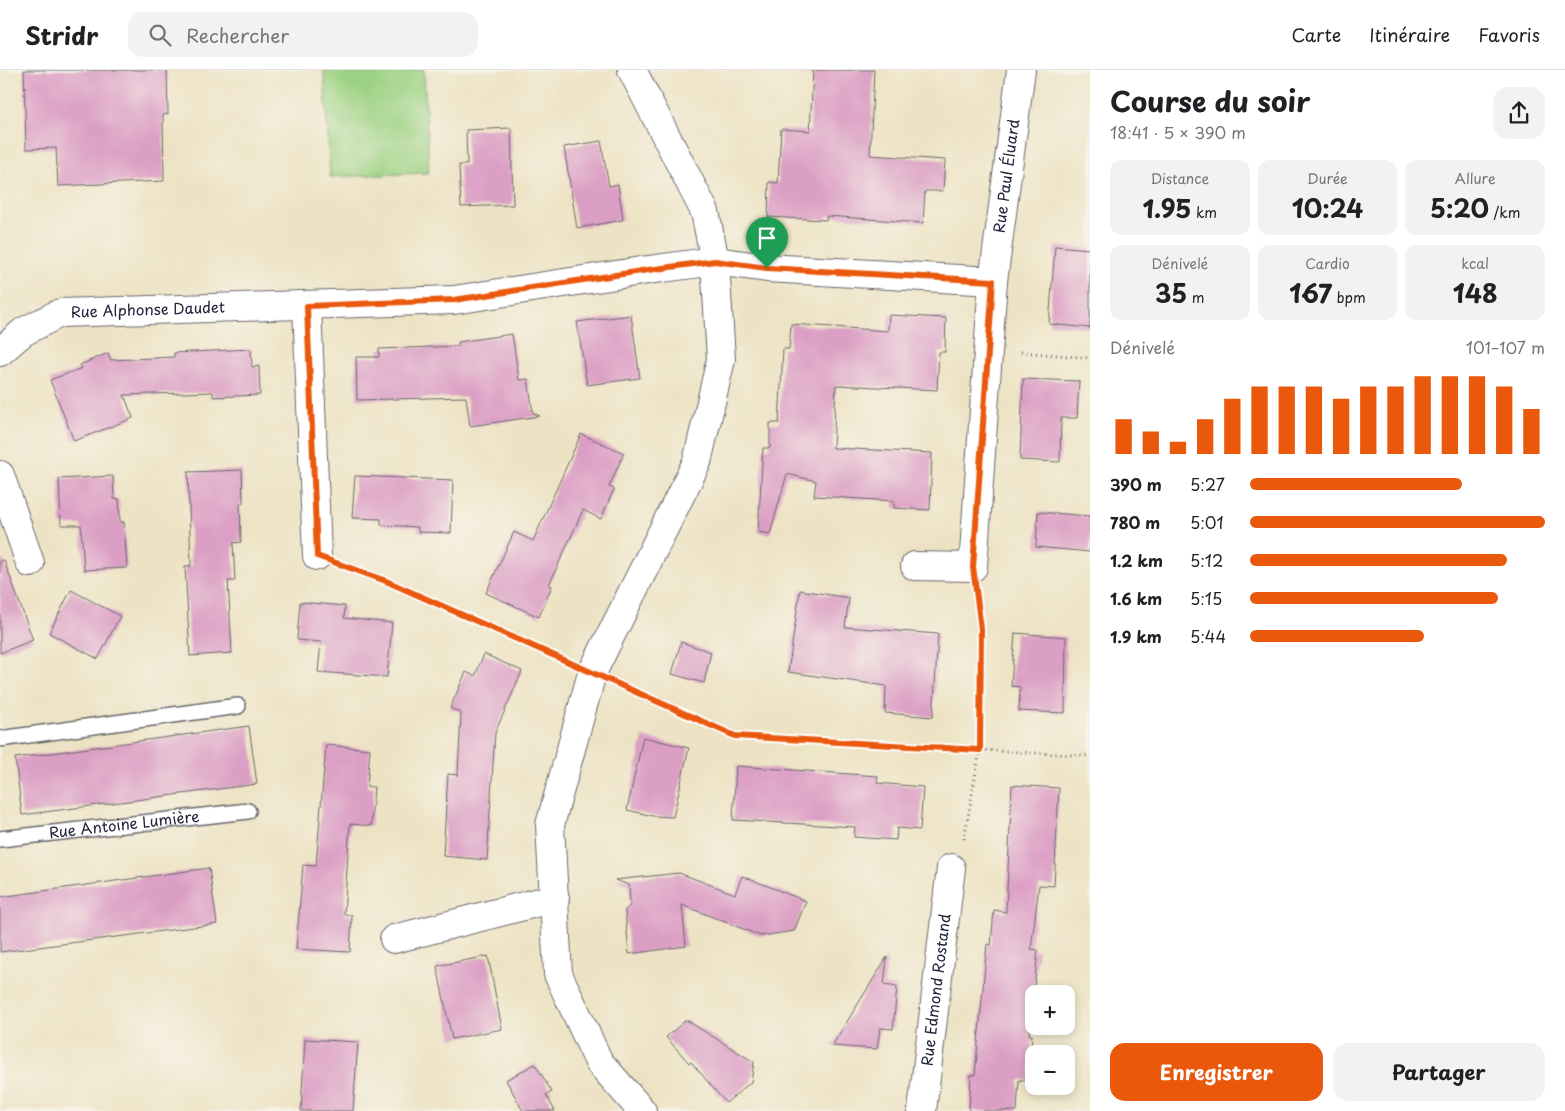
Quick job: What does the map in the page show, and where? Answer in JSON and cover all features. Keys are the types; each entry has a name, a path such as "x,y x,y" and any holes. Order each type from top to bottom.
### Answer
{"street":[{"path":"632,70 705,212 715,261 721,359 697,462 592,672 550,825 558,974 599,1062 642,1111"},
{"name":"Rue Paul Éluard","path":"973,567 993,281 1021,70"},
{"path":"715,261 767,268 993,281"},
{"name":"Rue Alphonse Daudet","path":"0,352 23,332 60,313 454,300 715,261"},
{"path":"307,306 317,556"},
{"path":"0,475 30,562"},
{"path":"915,566 973,567"},
{"name":"Rue Edmond Rostand","path":"922,1111 951,868"},
{"path":"394,939 555,898"}],"lane":[{"path":"0,739 238,706"},
{"name":"Rue Antoine Lumière","path":"0,839 248,810"}],"path":[{"path":"1029,353 1090,358"},
{"path":"317,556 386,581 735,736 1090,756"},
{"path":"951,868 962,844 980,750 981,629 973,567"}],"green space":[{"path":"324,70 424,70 429,173 330,177"}],"building":[{"path":"24,70 167,70 168,114 163,115 164,181 58,186 56,148 26,149"},
{"path":"813,70 874,70 870,155 945,160 943,191 925,191 923,223 827,216 826,220 768,217 769,182 778,183 781,129 810,131"},
{"path":"511,128 513,205 461,207 459,165 467,165 466,130"},
{"path":"601,141 609,186 618,184 623,220 577,228 564,147"},
{"path":"1055,246 1090,249 1090,328 1049,324"},
{"path":"631,315 640,378 587,385 577,322"},
{"path":"889,315 946,318 945,352 939,352 937,390 836,385 833,448 932,453 930,510 894,508 894,501 814,496 816,481 787,474 770,534 758,532 763,448 770,448 770,423 779,423 783,349 789,349 791,324 888,331"},
{"path":"512,334 519,380 528,379 533,413 540,416 470,426 466,397 357,400 356,357 379,357 379,349 459,346 458,342"},
{"path":"251,349 252,367 259,366 260,395 213,397 213,392 124,395 133,418 74,441 50,380 82,368 80,365 108,353 111,360 174,357 174,353"},
{"path":"1023,379 1079,381 1077,418 1061,418 1060,462 1020,460"},
{"path":"581,434 624,453 609,487 614,489 601,519 583,510 549,585 552,586 539,617 486,593 514,532 533,541"},
{"path":"242,470 243,503 240,503 241,542 233,543 235,581 228,581 232,653 190,656 185,566 191,566 188,472"},
{"path":"113,476 114,499 119,499 120,522 124,522 127,568 84,570 81,525 61,525 59,479"},
{"path":"355,476 453,480 451,533 418,532 418,527 381,525 381,519 352,518"},
{"path":"1038,512 1090,516 1090,552 1036,547"},
{"path":"4,560 33,640 0,653 0,561"},
{"path":"71,590 120,616 98,659 49,633"},
{"path":"800,590 849,598 845,627 938,634 933,717 885,713 886,686 788,672"},
{"path":"300,602 345,606 344,618 392,623 387,677 318,672 321,642 297,640"},
{"path":"1015,633 1066,637 1065,713 1019,711 1020,687 1011,686"},
{"path":"681,642 711,652 704,683 672,674"},
{"path":"484,654 522,671 495,733 487,860 443,856 448,774 458,775 461,713 450,708 466,672 475,676"},
{"path":"249,726 257,784 22,815 15,758"},
{"path":"643,737 689,748 673,817 653,816 627,810"},
{"path":"326,745 370,749 367,787 374,787 371,826 350,824 344,914 352,915 350,952 296,949 303,865 316,866"},
{"path":"736,766 878,776 877,783 923,787 920,830 897,828 896,840 854,837 855,827 733,820"},
{"path":"1012,785 1059,788 1054,886 1039,885 1031,949 1038,950 1034,985 1025,985 1025,1035 1032,1035 1031,1045 1025,1045 1025,1080 1019,1080 1017,1111 969,1111 971,1075 975,1075 987,944 991,945 994,910 1006,912"},
{"path":"209,868 217,924 0,952 0,897"},
{"path":"679,873 735,894 742,876 806,901 794,931 761,936 682,905 686,946 629,954 625,910 630,906 629,885 615,880"},
{"path":"488,956 502,1029 452,1039 437,966"},
{"path":"887,957 884,985 897,987 893,1029 880,1028 877,1049 832,1046"},
{"path":"686,1020 754,1062 751,1082 726,1103 691,1062 689,1063 666,1037"},
{"path":"305,1039 358,1042 353,1111 301,1111"},
{"path":"535,1064 552,1092 546,1095 555,1111 523,1111 506,1080"}],"route":[{"path":"715,261 767,268 993,281 973,567 981,629 980,750 735,736 386,581 317,556 307,306 454,300 715,261"}]}
